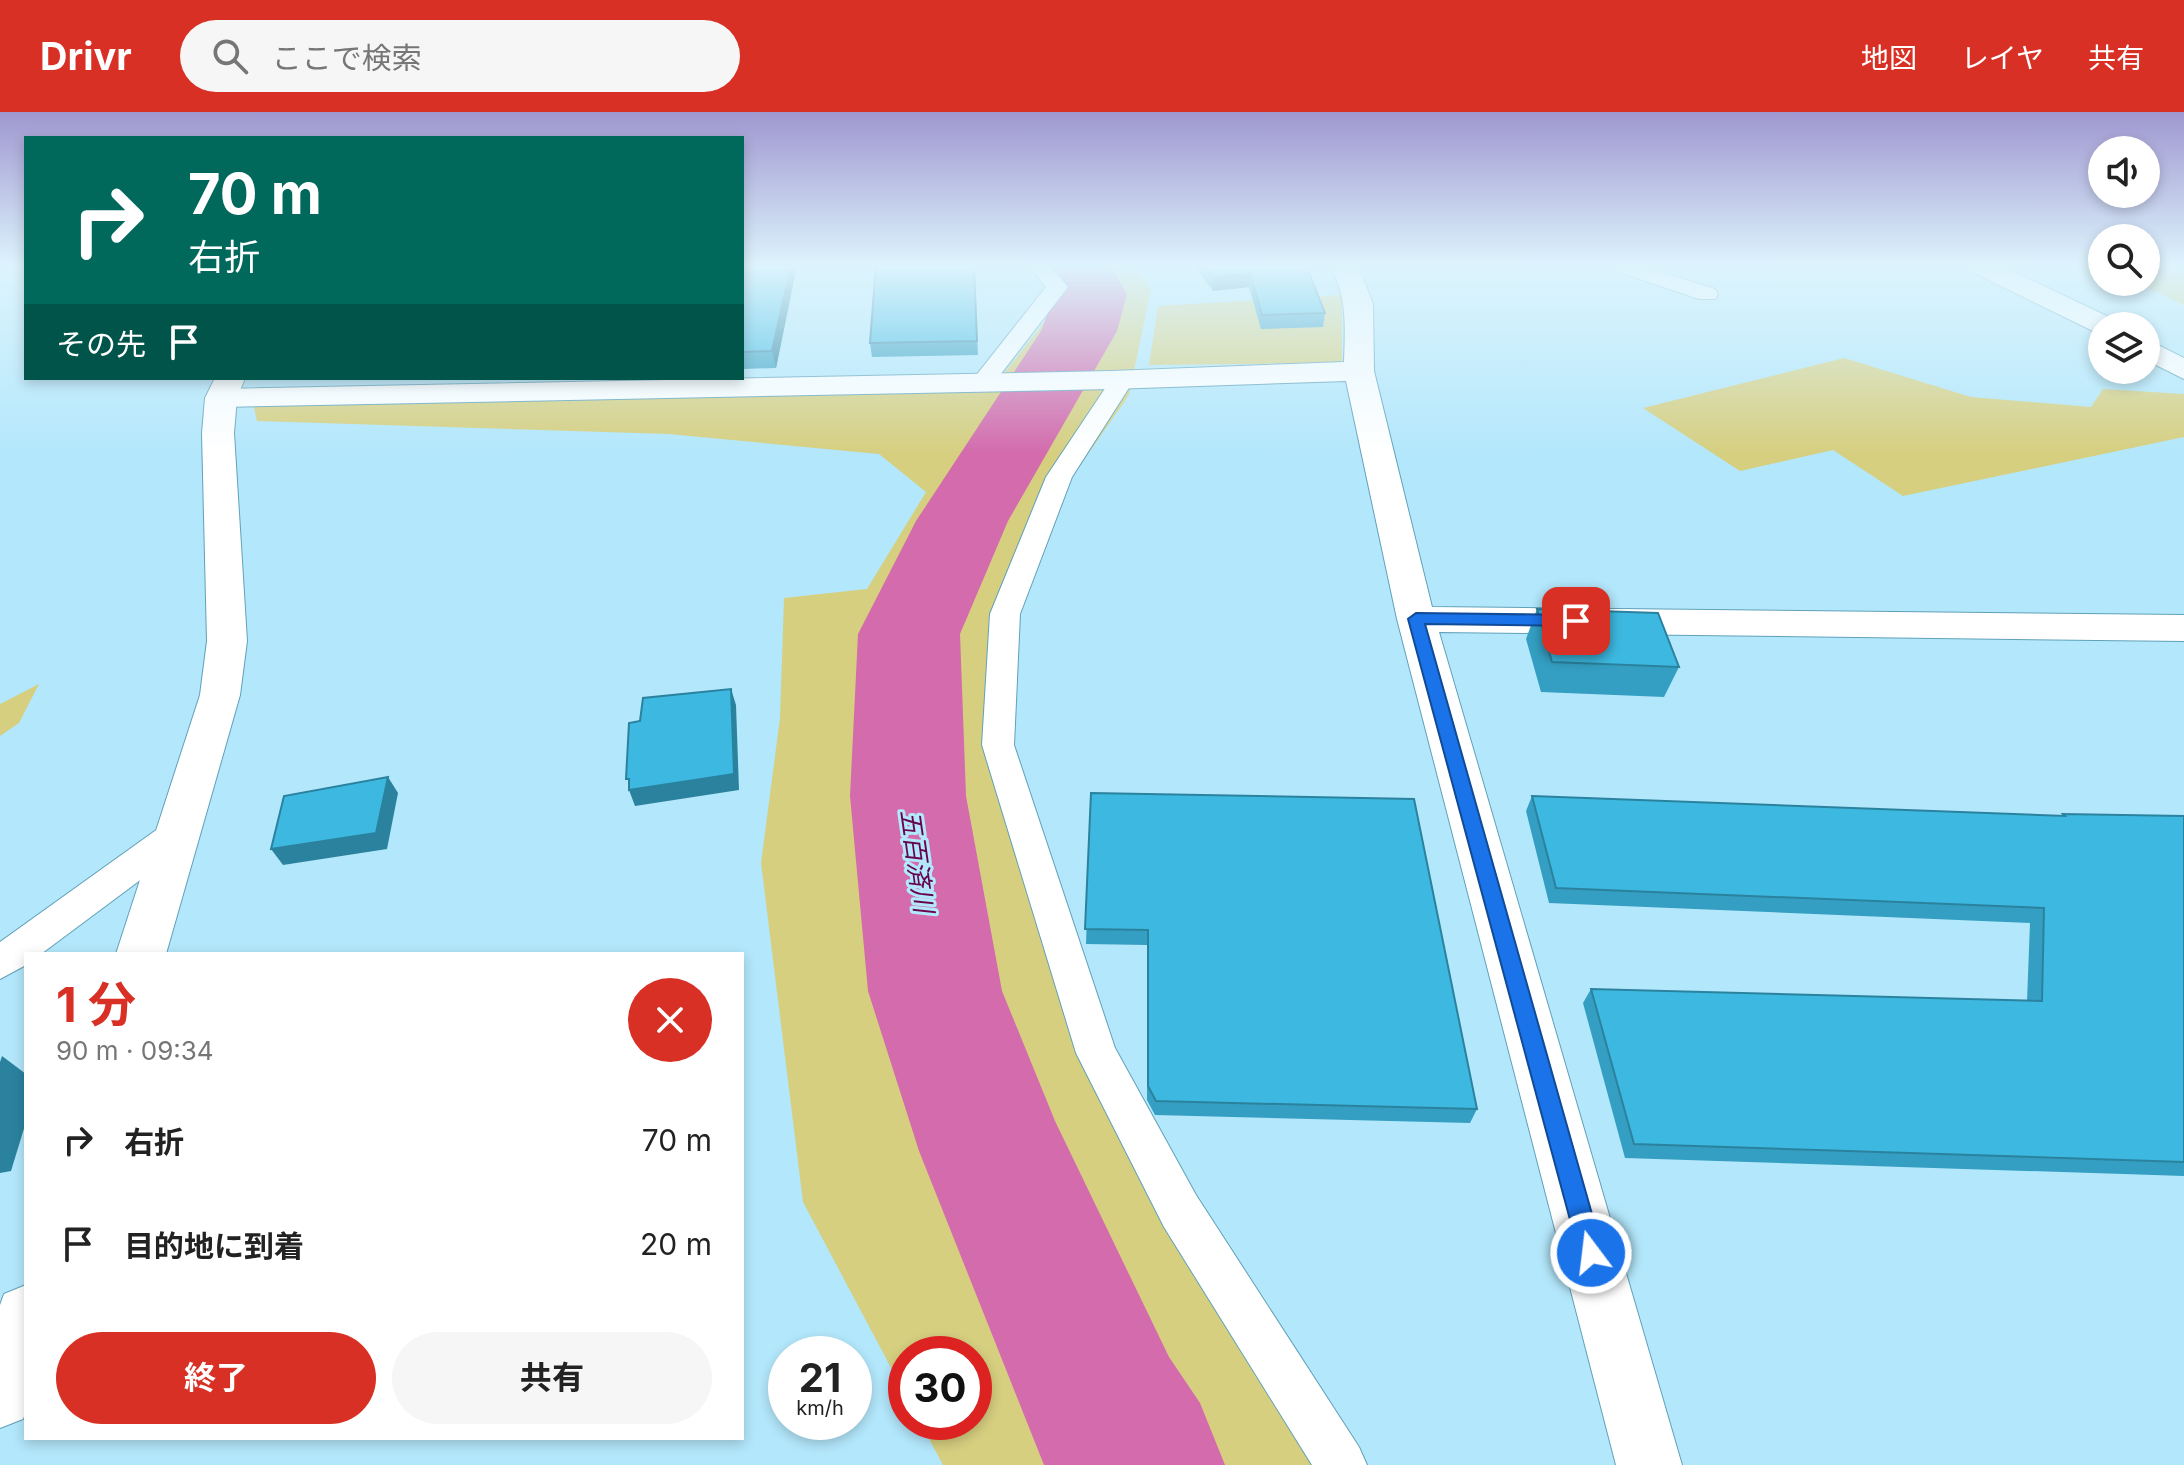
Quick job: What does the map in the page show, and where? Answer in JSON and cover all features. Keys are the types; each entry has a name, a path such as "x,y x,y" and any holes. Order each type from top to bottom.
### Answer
{"street":[{"path":"1359,328 1359,371 1416,619 1649,1465"},
{"path":"2160,356 2184,370"},
{"path":"142,952 220,695 227,641 218,433 226,388 982,383 1359,371"},
{"path":"1416,619 2184,628"},
{"path":"0,1396 24,1322"}],"lane":[{"path":"982,383 1025,328"},
{"path":"1116,380 1059,477 1005,614 998,745 1096,1053 1180,1211 1341,1465"},
{"path":"0,963 178,833"}],"shaded area":[{"path":"1039,328 1143,328 1129,395 1013,562 996,670 1056,972 1341,1465 943,1465 930,1440 992,1440 992,1336 888,1336 888,1362 803,1202 761,863 780,718 784,598 867,589 926,492 879,454 668,434 257,421 253,403 989,392"},
{"path":"1155,328 1342,328 1342,363 1149,365"},
{"path":"1844,358 1971,397 2091,407 2103,389 2184,394 2184,437 1903,496 1833,450 1740,471 1643,408"},
{"path":"39,684 19,723 0,736 0,704"}],"building":[{"path":"744,328 777,328 772,351 744,352"},
{"path":"871,328 976,328 977,341 870,343"},
{"path":"1537,609 1658,613 1679,667 1552,662"},
{"path":"731,689 734,774 629,790 629,779 626,779 629,723 640,721 643,698"},
{"path":"388,777 376,833 271,849 284,796"},
{"path":"1091,793 1414,799 1477,1109 1156,1101 1148,1086 1148,930 1085,929"},
{"path":"1532,796 2065,816 2063,814 2184,816 2184,1162 1634,1144 1591,989 2042,1001 2044,908 1556,888"}],"waterway":[{"name":"五百済川","path":"1080,328 962,521 909,634 908,796 935,991 993,1151 1109,1417 1138,1465"}],"route":[{"path":"1576,621 1416,619 1591,1253"}]}
